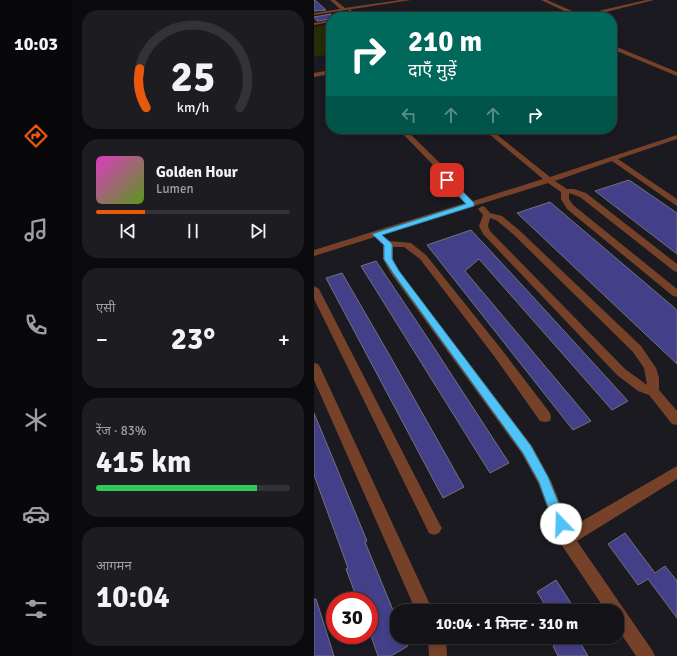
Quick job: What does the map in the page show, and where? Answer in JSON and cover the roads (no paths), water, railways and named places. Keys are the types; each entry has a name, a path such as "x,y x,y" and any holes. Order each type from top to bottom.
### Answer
{"street":[{"path":"332,0 347,10"},
{"path":"330,12 409,0"},
{"path":"543,0 569,12"},
{"path":"601,12 652,0"},
{"path":"314,14 326,13"},
{"path":"617,49 677,74"},
{"path":"314,75 326,73"},
{"path":"406,134 438,166 444,176 474,204 487,214 499,218 516,232 637,349 650,366 654,377 653,391"},
{"path":"492,134 565,191 574,191 583,195 677,269"},
{"path":"314,253 474,204 677,137"},
{"path":"613,159 677,203"},
{"path":"565,191 565,199 570,207 677,294"},
{"path":"487,214 483,228 486,232 621,372 642,388 653,391 677,420"},
{"path":"376,234 388,244 404,243 412,247 423,257 498,353 545,417"},
{"path":"388,244 388,259 395,272 527,450 544,481 566,539 611,604"},
{"path":"314,290 434,528"},
{"path":"314,368 423,604"},
{"path":"566,539 677,472"},
{"path":"624,624 646,656"},
{"path":"437,644 438,656"}],"lane":[{"path":"314,24 326,22"}]}
